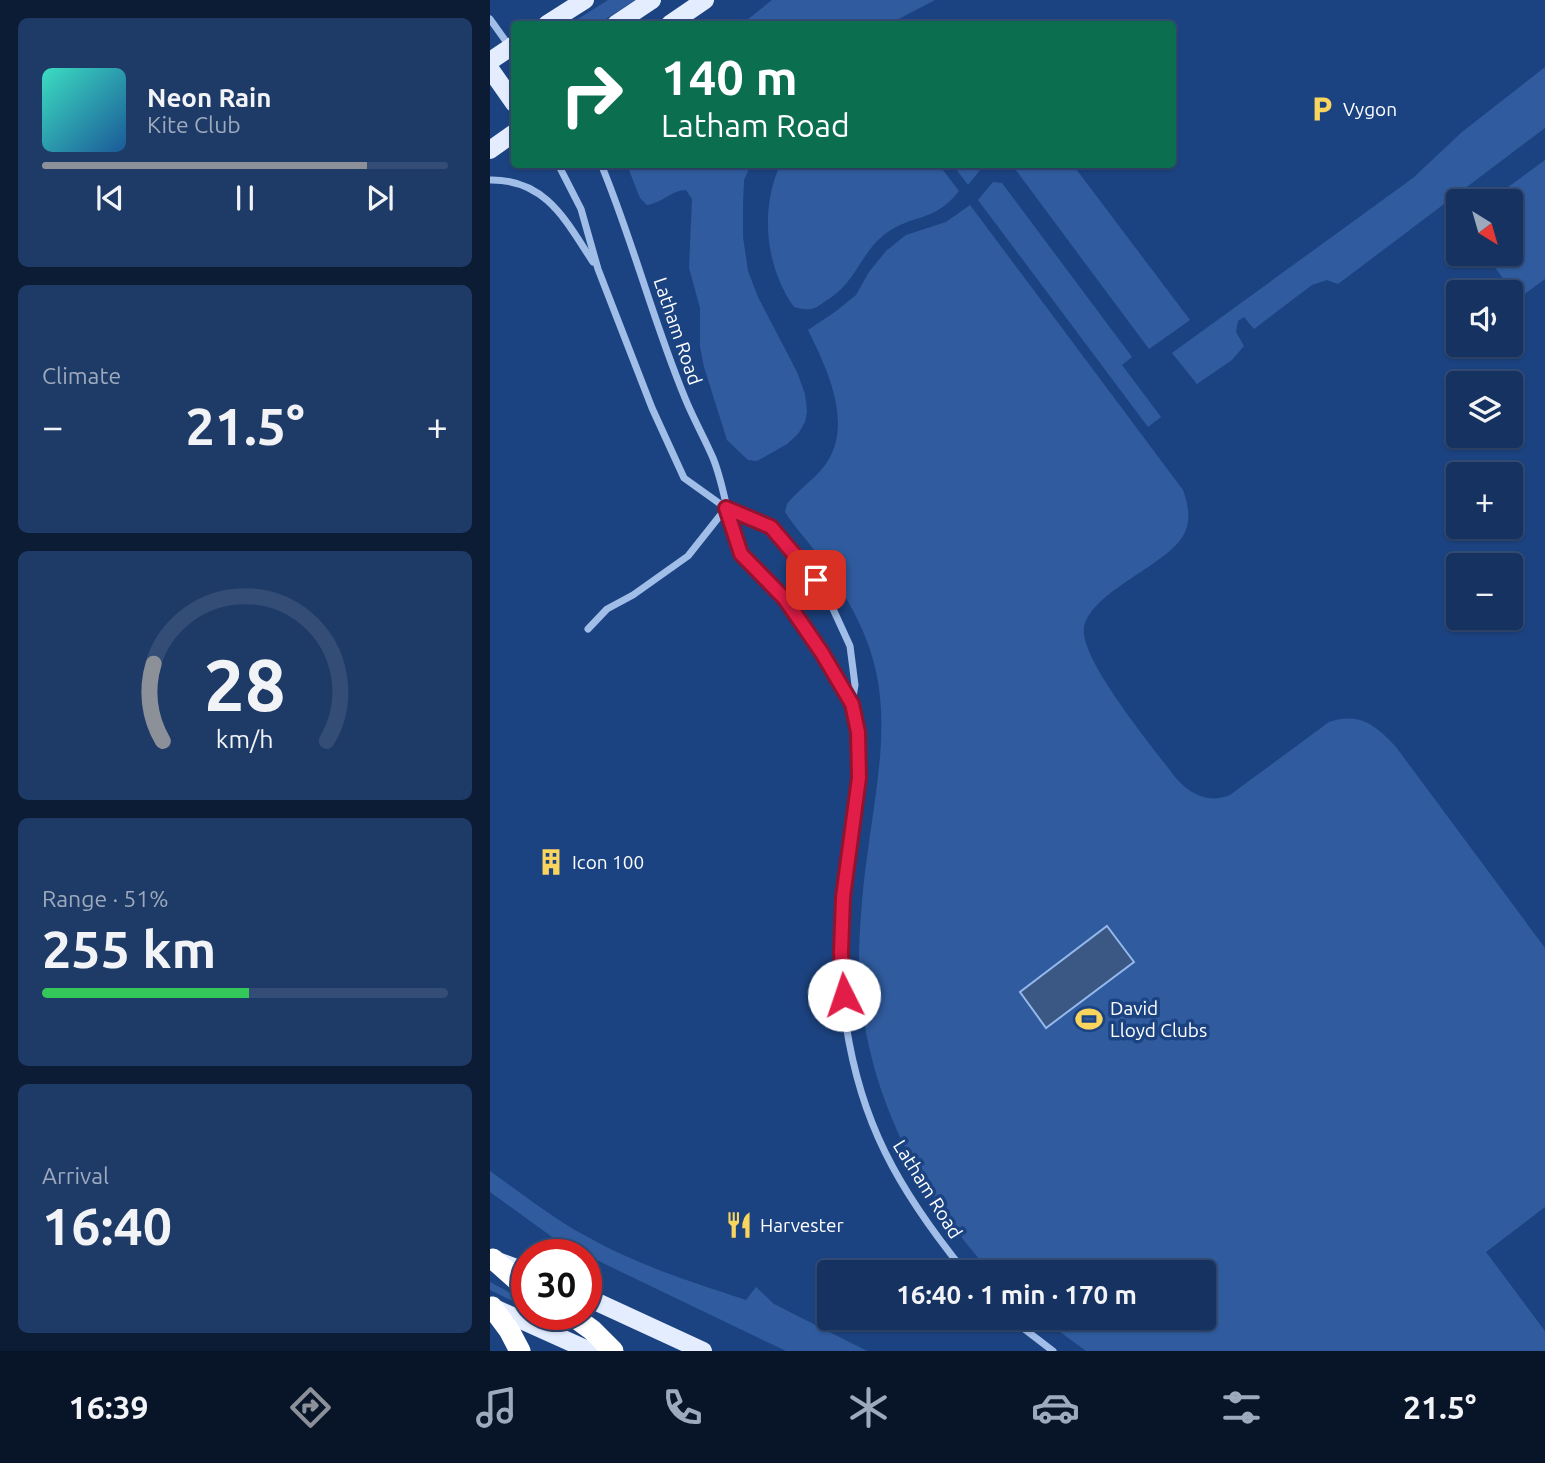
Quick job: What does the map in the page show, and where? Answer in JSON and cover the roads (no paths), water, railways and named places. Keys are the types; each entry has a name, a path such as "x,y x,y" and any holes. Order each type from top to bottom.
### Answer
{"highway":[{"path":"491,1259 511,1276"},
{"path":"491,1306 509,1330 520,1351"},
{"path":"592,1330 613,1351"}],"main road":[{"path":"552,21 584,0"},
{"path":"620,21 652,0"},
{"path":"674,21 706,0"},
{"path":"693,21 706,0"},
{"path":"490,65 511,49"},
{"path":"490,65 511,75"},
{"path":"490,65 511,96"},
{"path":"490,101 511,97"},
{"path":"490,150 511,136"},
{"path":"491,1259 511,1266"},
{"path":"602,1304 703,1351"},
{"path":"491,1306 590,1351"}],"street":[{"path":"490,19 511,45"},
{"name":"Latham Road","path":"560,168 581,209 598,269 652,408 684,478 726,508 771,527 801,560 828,598 842,626 852,655 855,685 852,704"},
{"name":"Latham Road","path":"603,168 685,398 714,461 741,554 785,599 828,662 852,704 858,732 859,757 842,921 842,980 848,1031 864,1097 884,1151 940,1241 955,1260"},
{"name":"Latham Road","path":"490,180 518,184 541,193 553,204 598,269"},
{"path":"588,629 607,609 633,595 688,556 726,508"},
{"path":"1026,1330 1053,1351"}],"place":[{"name":"Vygon","path":"1322,109"},
{"name":"Icon 100","path":"551,862"},
{"name":"David Lloyd Clubs","path":"1089,1019"},
{"name":"Harvester","path":"739,1225"}]}
